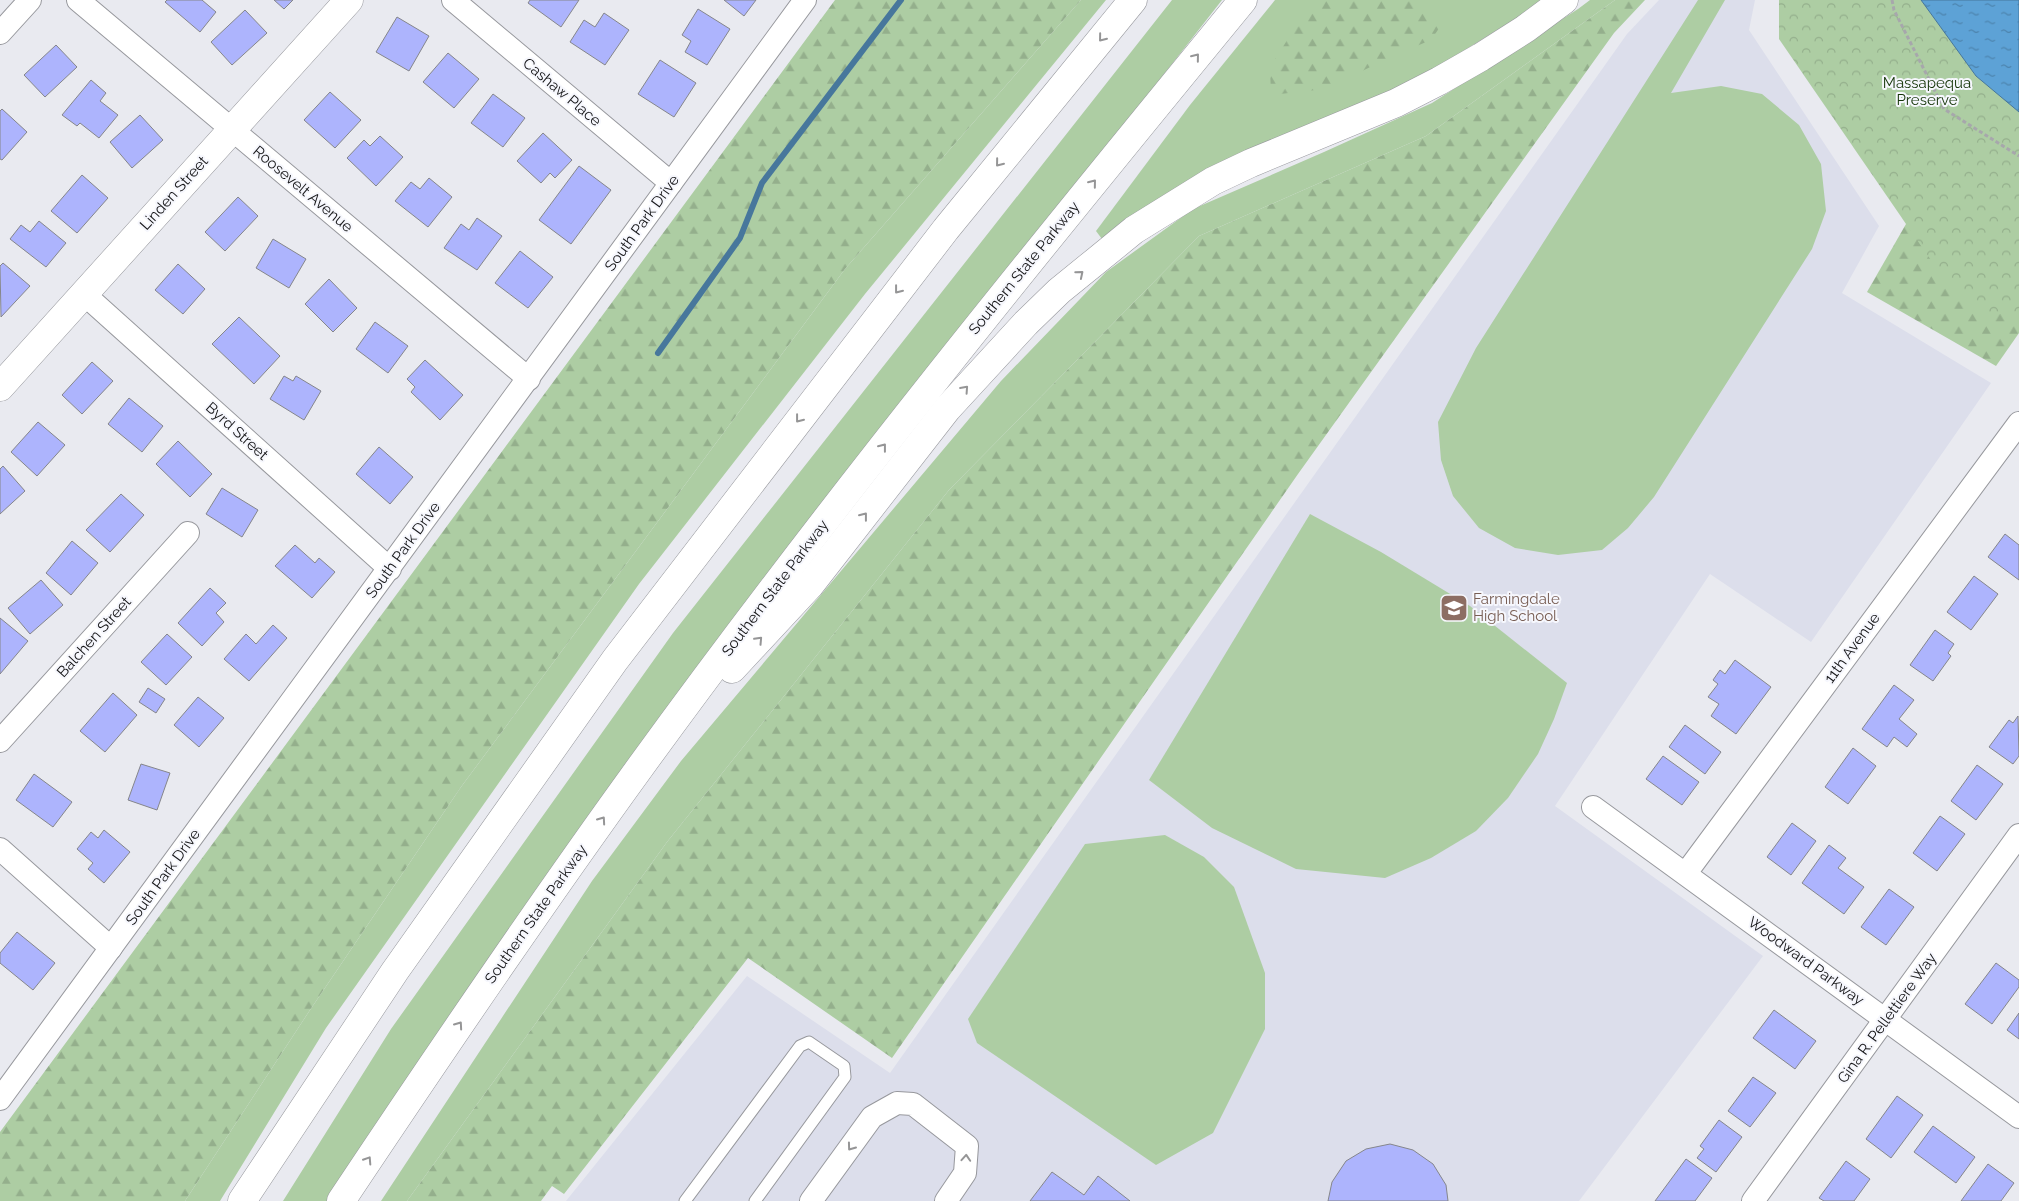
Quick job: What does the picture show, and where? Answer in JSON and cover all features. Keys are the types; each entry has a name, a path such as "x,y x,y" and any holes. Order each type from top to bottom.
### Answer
{"main road":[{"name":"Linden Street","path":"0,387 349,0"},
{"path":"242,1201 395,970 615,660 946,229 1133,0"},
{"name":"Southern State Parkway","path":"342,1201 443,1047 642,765 773,589 1000,297 1243,0"},
{"path":"642,765 810,585 947,409 1026,322 1059,291 1134,230 1213,181 1250,163 1396,103 1439,81 1525,29 1564,0"}],"street":[{"path":"0,33 30,0"},
{"name":"Roosevelt Avenue","path":"78,0 529,379"},
{"name":"Cashaw Place","path":"453,0 671,184"},
{"name":"South Park Drive","path":"0,1099 805,0"},
{"name":"Byrd Street","path":"84,294 390,569"},
{"name":"11th Avenue","path":"1686,873 2019,423"},
{"name":"Balchen Street","path":"0,741 188,533"},
{"name":"Woodward Parkway","path":"1593,806 2019,1117"},
{"name":"Gina R. Pellettiere Way","path":"1753,1201 2019,835"},
{"path":"0,849 111,948"},
{"path":"811,1201 872,1116 897,1102 913,1104 967,1146 965,1174 946,1201"}],"lane":[{"path":"685,1201 800,1046 809,1042 844,1066 845,1077 755,1201"}],"path":[{"path":"1892,0 1894,10 1944,109 2019,156"}],"shaded area":[{"name":"Farmingdale High School","path":"1659,0 1755,0 1749,30 1879,226 1842,293 1991,383 1811,642 1710,574 1555,806 1763,956 1579,1201 566,1201 747,976 890,1073 1627,34"}],"green space":[{"path":"835,0 1081,0 845,269 461,787 310,1010 185,1201 0,1201 0,1132"},
{"path":"1081,0 1106,0 865,294 639,584 326,1028 220,1201 185,1201 310,1010 461,787 845,269"},
{"path":"1172,0 1222,0 741,615 329,1201 283,1201 391,1029 673,633"},
{"path":"1275,0 1545,0 1449,60 1102,239 1096,231 1190,105"},
{"path":"1315,0 1416,0 1444,21 1431,40 1325,89 1271,95 1270,67 1309,6"},
{"path":"1590,0 1615,0 1426,136 1199,236 949,490 667,842 407,1201 381,1201 592,881 681,761 1001,381 1106,272 1193,209 1432,103"},
{"path":"1615,0 1645,0 1614,33 1298,474 892,1058 748,958 564,1194 552,1186 541,1201 407,1201 667,842 949,490 1199,236 1426,136"},
{"path":"1698,0 1725,0 1671,93 1721,86 1762,94 1799,125 1821,164 1826,211 1812,249 1654,497 1628,528 1602,550 1558,555 1515,548 1479,528 1453,496 1441,460 1438,422 1476,348"},
{"name":"Massapequa Preserve","path":"1779,0 2019,0 2019,311 1987,316 1956,293 1928,256 1779,39"},
{"path":"2019,137 2019,333 1996,366 1867,292 1906,224"},
{"path":"1310,514 1381,552 1470,606 1567,683 1554,719 1538,754 1508,798 1476,831 1431,858 1385,878 1296,869 1212,828 1149,780"},
{"path":"1165,835 1204,857 1234,887 1265,973 1265,1029 1213,1133 1156,1165 977,1043 968,1019 1085,844"}],"water":[{"path":"1921,0 2019,0 2019,112 1976,76"}],"building":[{"path":"167,0 202,0 216,12 200,32 165,2"},
{"path":"274,0 293,0 284,9"},
{"path":"530,0 579,0 561,27 528,3"},
{"path":"724,0 756,0 744,16"},
{"path":"698,9 730,29 707,65 685,52 691,41 682,35"},
{"path":"245,10 267,33 232,65 211,42"},
{"path":"604,13 629,30 605,65 570,42 584,20 595,27"},
{"path":"397,17 429,36 409,71 376,52"},
{"path":"56,45 77,67 45,97 24,75"},
{"path":"448,53 479,79 454,108 423,82"},
{"path":"660,60 696,83 674,117 638,94"},
{"path":"91,80 106,93 100,101 118,115 99,138 80,123 77,126 62,115"},
{"path":"330,92 361,120 335,148 304,120"},
{"path":"493,94 525,118 503,147 471,123"},
{"path":"2,109 27,132 2,160 0,159 0,111"},
{"path":"140,115 163,140 132,168 110,142"},
{"path":"543,133 572,160 555,178 550,173 541,183 517,161"},
{"path":"380,136 403,157 376,186 347,158 364,140 370,146"},
{"path":"579,166 611,190 571,244 539,220"},
{"path":"82,175 108,198 77,233 51,211"},
{"path":"429,178 452,197 428,227 395,201 411,182 420,189"},
{"path":"238,197 258,216 225,251 205,232"},
{"path":"477,218 502,236 477,270 444,248 461,224 469,230"},
{"path":"39,221 66,243 46,267 10,239 21,225 30,232"},
{"path":"273,239 306,259 289,288 256,268"},
{"path":"520,251 553,277 528,308 495,283"},
{"path":"3,263 30,286 1,317 0,266"},
{"path":"178,264 205,289 183,314 155,290"},
{"path":"329,279 357,308 333,332 305,304"},
{"path":"239,317 280,356 254,384 212,344"},
{"path":"375,322 408,346 388,373 356,349"},
{"path":"425,360 463,395 440,420 411,392 415,387 407,379"},
{"path":"92,362 113,381 82,414 62,395"},
{"path":"284,376 293,381 296,376 321,391 304,420 270,399"},
{"path":"129,398 163,426 142,452 108,424"},
{"path":"38,422 65,445 37,476 11,452"},
{"path":"178,441 212,474 190,497 156,464"},
{"path":"379,447 413,477 390,504 356,474"},
{"path":"3,466 25,491 0,514 0,469"},
{"path":"222,488 258,510 242,537 206,514"},
{"path":"121,494 144,515 110,552 86,530"},
{"path":"2005,534 2019,545 2019,580 1988,557"},
{"path":"72,541 98,563 71,595 46,573"},
{"path":"295,545 315,563 319,558 335,572 312,598 275,566"},
{"path":"1974,576 1998,594 1971,630 1947,612"},
{"path":"41,580 63,605 30,634 8,608"},
{"path":"210,588 226,603 216,613 224,622 202,646 178,623"},
{"path":"0,618 28,641 0,674"},
{"path":"273,625 287,638 249,681 224,659 246,634 256,644"},
{"path":"1935,630 1954,644 1948,653 1951,656 1933,681 1910,665"},
{"path":"167,634 192,657 166,685 141,662"},
{"path":"1735,660 1771,687 1736,734 1711,716 1719,704 1708,697 1718,684 1713,680 1720,670 1725,674"},
{"path":"1894,685 1914,700 1899,719 1917,734 1907,747 1894,737 1887,747 1862,729"},
{"path":"148,688 165,699 156,713 139,702"},
{"path":"113,693 137,715 105,752 80,731"},
{"path":"198,697 224,718 199,747 174,725"},
{"path":"2018,716 2019,756 2013,764 1989,747 2009,720 2013,723"},
{"path":"1685,725 1721,752 1705,774 1669,747"},
{"path":"1853,748 1876,766 1848,804 1825,787"},
{"path":"1663,756 1699,782 1682,805 1646,779"},
{"path":"141,764 170,773 157,810 128,800"},
{"path":"1977,765 2003,784 1976,820 1951,801"},
{"path":"34,774 72,802 53,827 16,800"},
{"path":"1940,816 1965,834 1937,871 1913,853"},
{"path":"1792,823 1816,841 1791,875 1767,857"},
{"path":"104,830 130,852 104,883 88,869 93,863 77,849 91,832 98,838"},
{"path":"1829,845 1846,858 1838,868 1864,887 1844,914 1802,883"},
{"path":"1889,889 1914,907 1886,945 1861,927"},
{"path":"17,932 55,963 33,990 0,963 0,953"},
{"path":"1996,963 2019,980 2019,987 1992,1024 1965,1004"},
{"path":"1774,1010 1816,1041 1795,1069 1753,1038"},
{"path":"2019,1013 2019,1039 2007,1030"},
{"path":"1753,1077 1776,1093 1750,1127 1728,1111"},
{"path":"1897,1096 1923,1115 1891,1158 1866,1139"},
{"path":"1719,1120 1742,1137 1716,1172 1697,1158 1704,1149 1700,1146"},
{"path":"1933,1126 1975,1157 1956,1183 1914,1152"},
{"path":"1390,1144 1413,1150 1433,1164 1446,1185 1448,1201 1328,1201 1332,1182 1346,1161 1366,1149"},
{"path":"1686,1159 1712,1178 1695,1201 1655,1201"},
{"path":"1846,1161 1870,1179 1854,1201 1824,1201 1819,1198"},
{"path":"1988,1164 2014,1183 2001,1201 1961,1201"},
{"path":"1052,1172 1084,1195 1098,1176 1130,1201 1030,1201"}],"waterway":[{"path":"658,353 740,238 762,183 901,0"}],"place":[{"name":"Farmingdale High School","path":"1454,608"}]}
